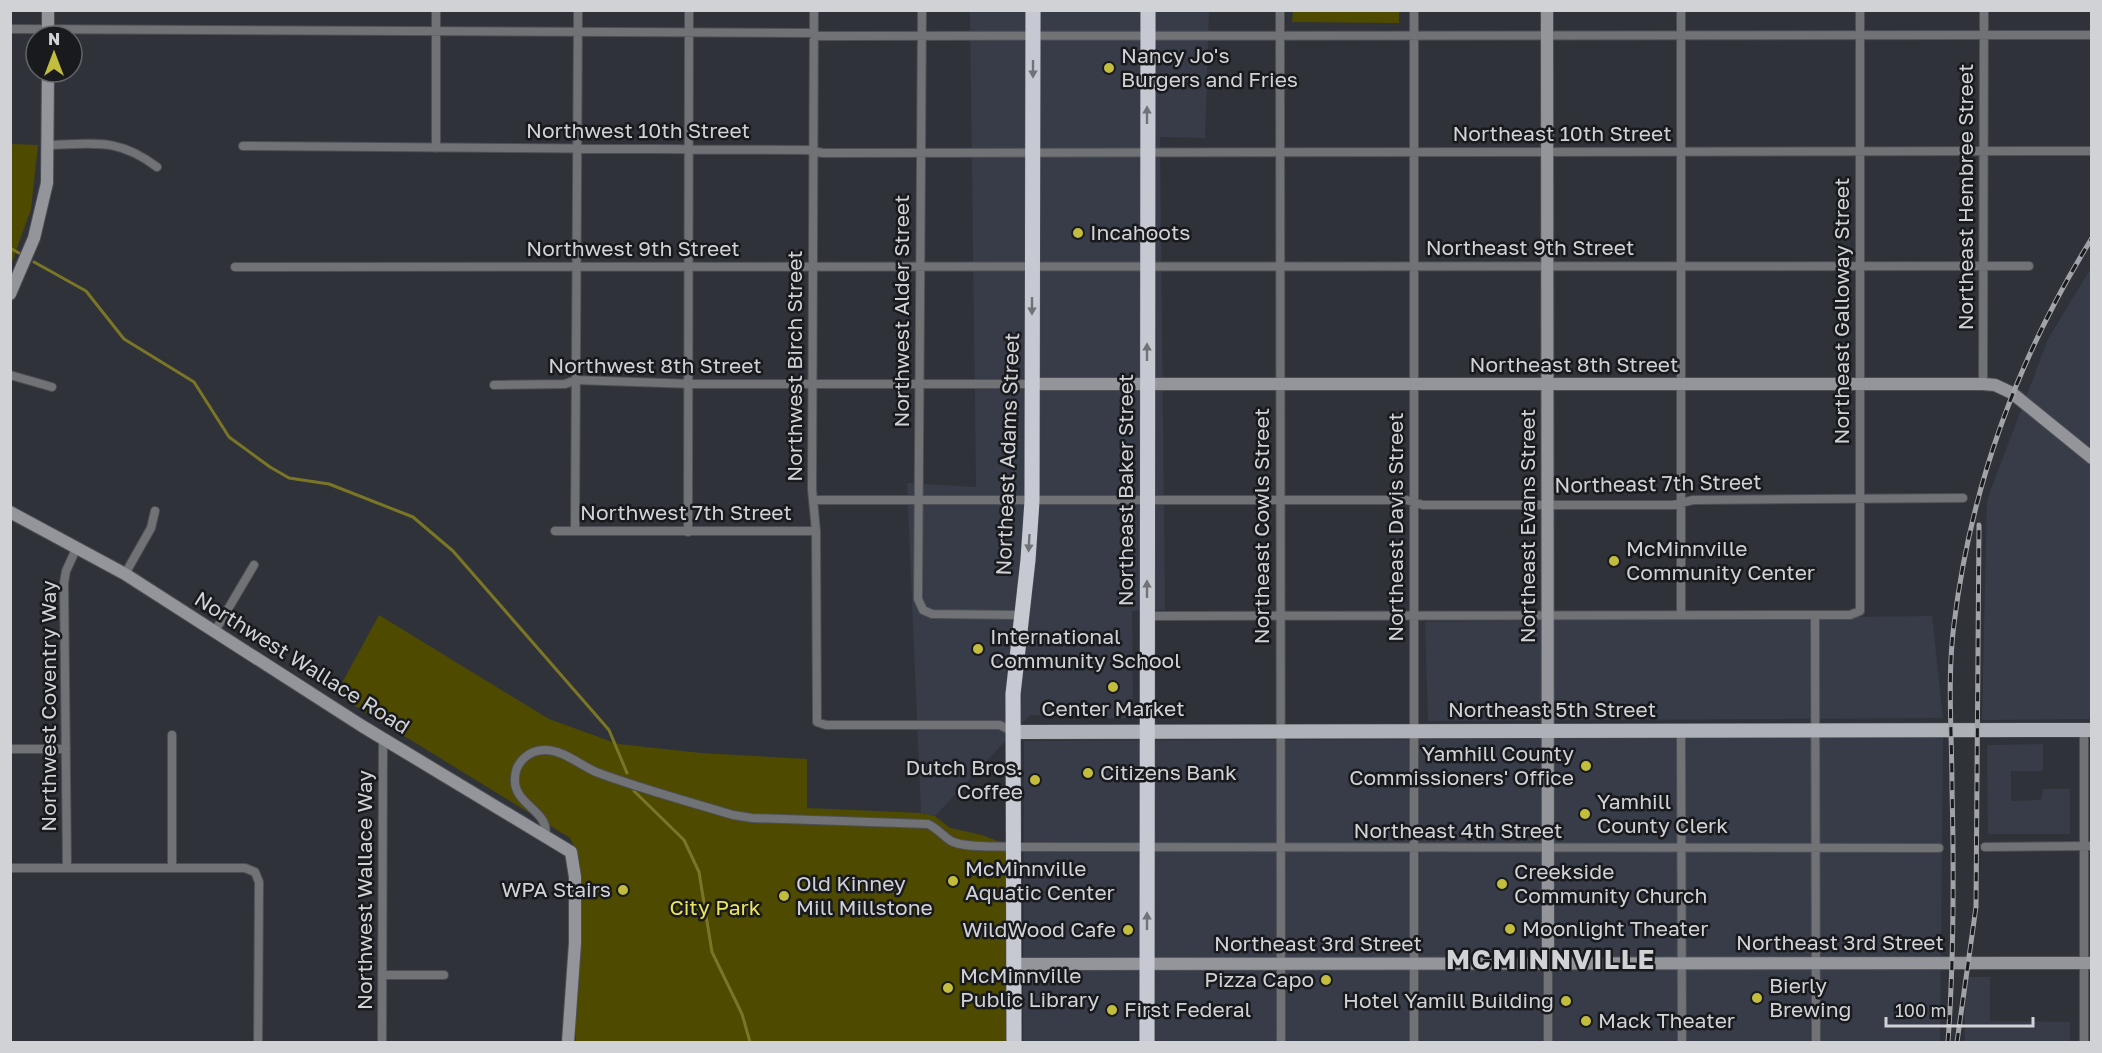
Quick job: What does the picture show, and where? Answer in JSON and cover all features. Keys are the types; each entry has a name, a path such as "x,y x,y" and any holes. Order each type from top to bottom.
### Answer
{"highway":[{"name":"Northeast Adams Street","path":"1014,1042 1013,732 1015,661 1022,615 1032,501 1033,10"},
{"name":"Northeast Baker Street","path":"1147,1042 1148,10"}],"main road":[{"name":"Northeast 5th Street","path":"1013,732 2088,730"}],"street":[{"path":"436,10 436,148"},
{"path":"576,531 578,10"},
{"path":"688,532 689,10"},
{"name":"Northwest Birch Street","path":"814,10 812,385 813,500 816,531 817,722 826,725 1000,725 1013,732"},
{"name":"Northwest Alder Street","path":"922,10 918,599 923,610 932,614 1022,615"},
{"name":"Northeast Cowls Street","path":"1280,10 1281,1042"},
{"name":"Northeast Davis Street","path":"1414,10 1414,1042"},
{"name":"Northeast Evans Street","path":"1547,10 1548,1042"},
{"path":"1681,10 1681,614"},
{"name":"Northeast Galloway Street","path":"1815,615 1850,615 1860,611 1860,10"},
{"name":"Northeast Hembree Street","path":"1983,384 1984,10"},
{"path":"84,33 578,32 922,36 2091,35"},
{"path":"10,294 26,259 42,210 47,183 48,84"},
{"path":"48,145 119,145 139,154 157,167"},
{"name":"Northwest 10th Street","path":"243,146 1032,153"},
{"name":"Northeast 10th Street","path":"1032,153 2091,151"},
{"name":"Northwest 9th Street","path":"235,267 1032,266"},
{"name":"Northeast 9th Street","path":"1032,266 2029,266"},
{"path":"10,375 52,387"},
{"name":"Northwest 8th Street","path":"494,385 565,384 576,380 812,385 1032,384"},
{"name":"Northeast 8th Street","path":"1032,384 1983,384 2012,393 2091,458"},
{"name":"Northeast 7th Street","path":"1032,501 1407,500 1423,505 1547,505 1693,500 1962,498"},
{"name":"Northwest 7th Street","path":"813,500 1032,501"},
{"path":"125,574 151,528 155,511"},
{"name":"Northwest Wallace Road","path":"10,512 125,574 383,738 571,852 575,876 575,943 568,1042"},
{"name":"Northwest 7th Street","path":"555,531 816,531"},
{"name":"Northwest Coventry Way","path":"67,868 64,583 66,571 77,547"},
{"path":"215,631 254,565"},
{"path":"1147,616 1815,615 1816,1042"},
{"path":"2084,1042 2088,963 2088,730"},
{"path":"1681,732 1682,1042"},
{"path":"172,735 172,868"},
{"name":"Northwest Wallace Way","path":"382,1042 383,738"},
{"path":"10,749 66,749"},
{"name":"Northeast 4th Street","path":"546,836 543,820 519,795 514,778 516,769 525,757 545,750 558,753 595,771 752,818 928,824 957,843 1013,847 1939,848"},
{"path":"1985,847 2088,846"},
{"path":"10,868 245,868 255,872 260,882 258,1042"},
{"name":"Northeast 3rd Street","path":"1013,964 2088,963"},
{"path":"382,975 444,975"}],"shaded area":[{"path":"970,11 1209,11 1205,138 1160,137 1165,610 1132,611 1133,719 1030,715 935,816 921,813 907,483 976,487"},
{"path":"2091,268 2091,719 1982,720 1987,500 2048,339"},
{"path":"1932,616 1943,718 1428,721 1425,622"},
{"path":"1943,737 1940,1042 1023,1042 1024,741"},
{"path":"2043,744 2043,771 2011,771 2011,801 2041,800 2043,789 2070,789 2070,834 1988,834 1987,745"},
{"path":"1968,977 1990,977 1990,1021 2070,1022 2070,1042 1965,1042 1965,1001"}],"green space":[{"path":"1293,11 1399,11 1399,23 1292,22"},
{"path":"11,144 38,145 31,209 11,265"},
{"name":"City Park","path":"379,615 549,719 618,744 701,753 807,759 807,808 921,813 935,816 950,828 982,835 1013,847 1014,1042 576,1042 575,1003 580,934 579,857 570,838 336,694"}],"waterway":[{"path":"10,248 19,253"},
{"path":"34,262 86,291 124,339 194,382 229,437 270,467 289,478 329,484 413,517 453,551 609,730 627,773"},
{"path":"634,791 684,840 699,872 712,952 742,1014 750,1042"}],"railway":[{"path":"1948,1042 1953,915 1951,665 1954,624 1962,572 1972,522 1986,472 2020,376 2042,329 2092,238"},
{"path":"1957,1042 1976,907 1979,525"}],"place":[{"name":"Nancy Jo's Burgers and Fries","path":"1109,68"},
{"name":"Incahoots","path":"1078,233"},
{"name":"McMinnville Community Center","path":"1614,561"},
{"name":"International Community School","path":"978,649"},
{"name":"Center Market","path":"1113,687"},
{"name":"Yamhill County Commissioners' Office","path":"1586,766"},
{"name":"Citizens Bank","path":"1088,773"},
{"name":"Dutch Bros. Coffee","path":"1035,780"},
{"name":"Yamhill County Clerk","path":"1585,814"},
{"name":"McMinnville Aquatic Center","path":"953,881"},
{"name":"Creekside Community Church","path":"1502,884"},
{"name":"WPA Stairs","path":"623,890"},
{"name":"Old Kinney Mill Millstone","path":"784,896"},
{"name":"Moonlight Theater","path":"1510,929"},
{"name":"WildWood Cafe","path":"1128,930"},
{"name":"Pizza Capo","path":"1326,980"},
{"name":"McMinnville Public Library","path":"948,988"},
{"name":"Bierly Brewing","path":"1757,998"},
{"name":"Hotel Yamill Building","path":"1566,1001"},
{"name":"First Federal","path":"1112,1010"},
{"name":"Mack Theater","path":"1586,1021"}],"district":[{"name":"MCMINNVILLE","path":"1551,960"}]}
